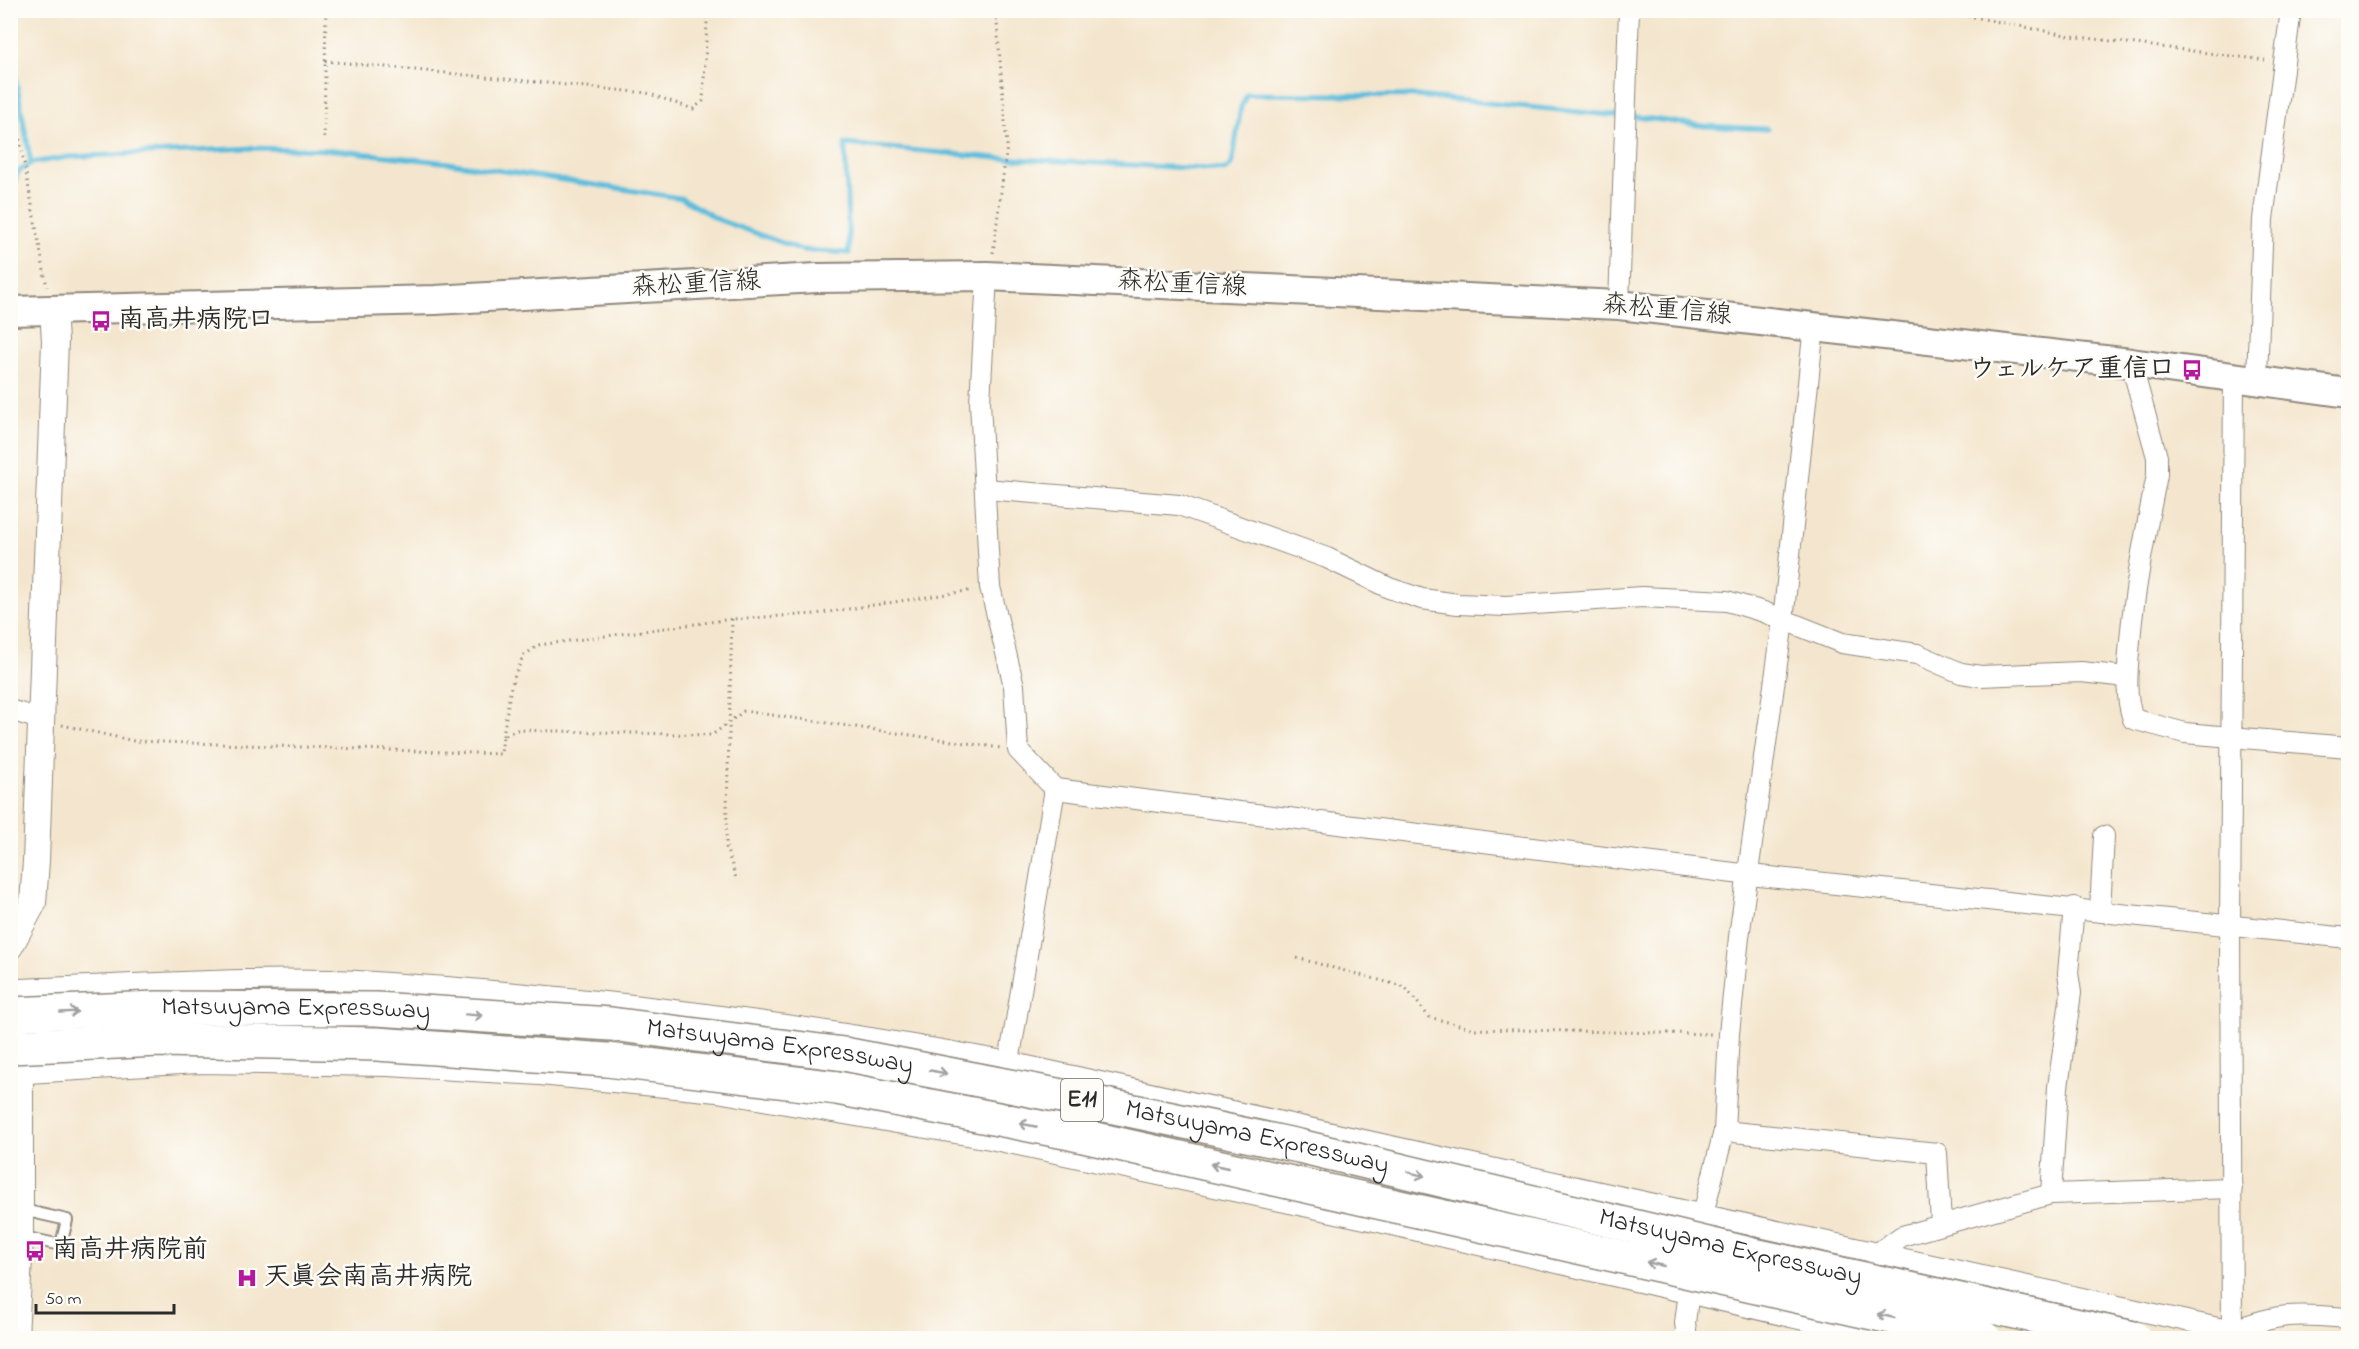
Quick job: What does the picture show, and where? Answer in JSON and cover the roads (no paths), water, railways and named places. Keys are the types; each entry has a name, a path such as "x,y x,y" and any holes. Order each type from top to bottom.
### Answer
{"highway":[{"name":"Matsuyama Expressway","path":"13,992 157,1008 376,1009 611,1024 844,1054 1072,1098 1299,1146 1754,1255 2134,1338"},
{"name":"Matsuyama Expressway","path":"15,1064 159,1040 377,1044 607,1060 837,1088 1065,1131 1984,1338"}],"main road":[{"name":"森松重信線","path":"10,311 435,300 817,278 987,276 1619,305 2132,363 2349,393"}],"street":[{"path":"1619,305 1629,10"},
{"path":"2232,1335 2231,737 2246,377 2263,219 2291,10"},
{"path":"987,276 981,402 990,587 1014,686 1018,750 1055,789 1750,875 2074,907 2349,938"},
{"path":"10,946 33,903 43,720 55,341 53,310"},
{"path":"1687,1338 1685,1323 1688,1294 1702,1215 1724,1131 1729,1034 1739,937 1750,875 1783,621 1814,326"},
{"path":"2132,363 2157,457 2157,475 2135,588 2127,677 2128,706 2133,719 2185,733 2349,747"},
{"path":"985,489 1179,505 1327,558 1389,588 1422,599 1458,604 1506,606 1642,597 1727,601 1764,612 1842,643 1917,654 1961,673 1981,676 2081,672 2127,677"},
{"path":"10,710 43,720"},
{"path":"1010,1062 1055,789"},
{"path":"2100,910 2104,836"},
{"path":"2051,1194 2058,1087 2071,993 2068,973 2074,907"},
{"path":"18,1338 23,1210 13,992 266,981 373,982 728,1016 869,1036 1010,1062 2232,1335 2266,1318 2293,1314 2349,1318"},
{"path":"15,1064 198,1063 388,1066 540,1075 717,1092 990,1139 1379,1222 1882,1338"},
{"path":"1724,1131 1937,1153 1941,1223"},
{"path":"1875,1255 1902,1236 1941,1223 2051,1194 2232,1188"}],"lane":[{"path":"23,1210 67,1220 61,1245 23,1237"}],"waterway":[{"path":"10,48 31,163"},
{"path":"10,194 18,172 31,163 69,157 251,148 335,150 449,163 681,198 719,220 802,250 849,253 845,144 997,158 1226,170 1232,164 1241,107 1247,94 1417,96 1620,116"},
{"path":"1630,116 1704,126 1767,129"}],"place":[{"name":"南高井病院口","path":"101,321"},
{"name":"ウェルケア重信口","path":"2192,370"},
{"name":"南高井病院前","path":"35,1251"},
{"name":"天眞会南高井病院","path":"247,1278"}]}
